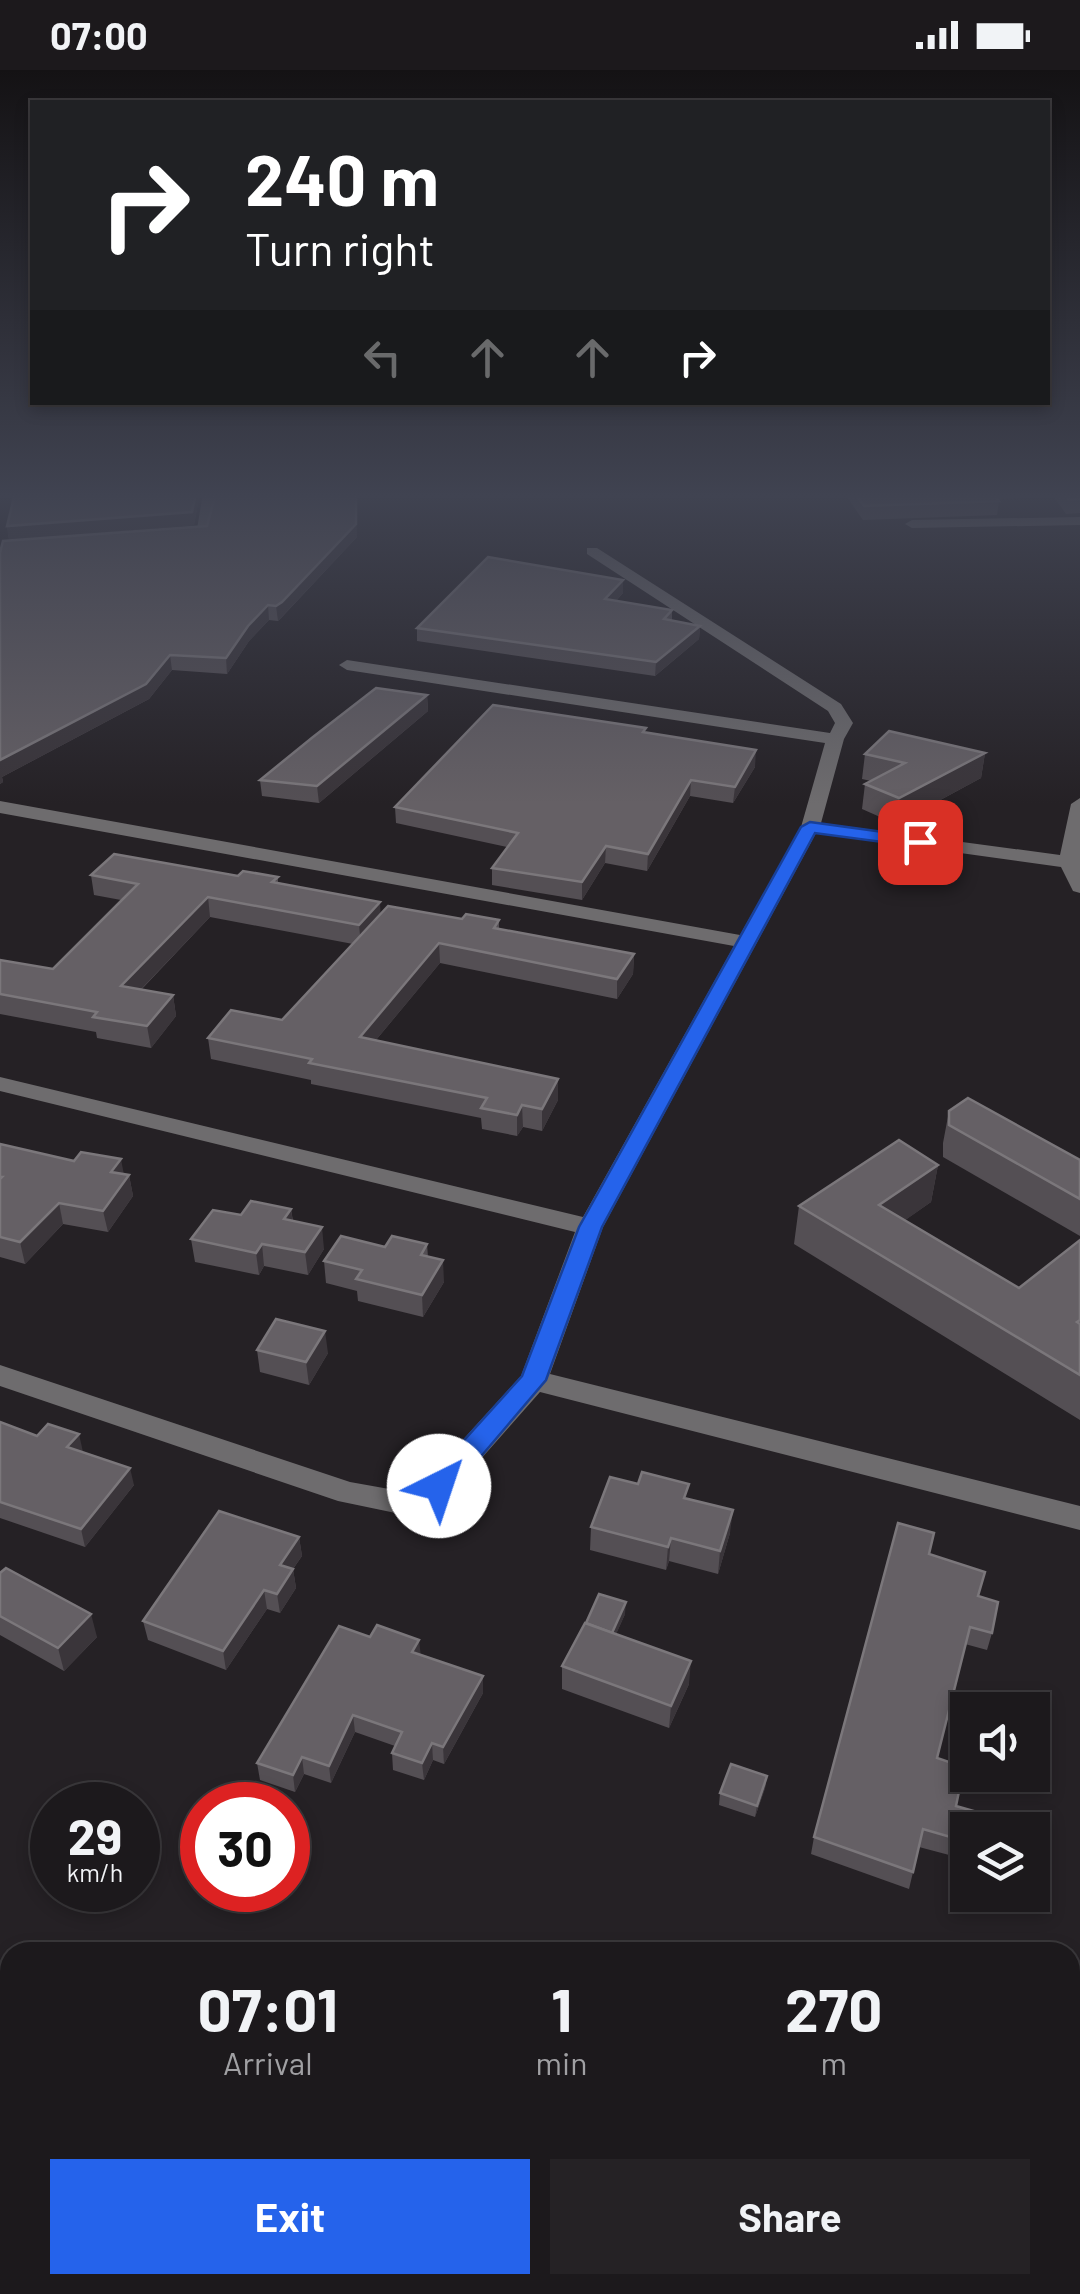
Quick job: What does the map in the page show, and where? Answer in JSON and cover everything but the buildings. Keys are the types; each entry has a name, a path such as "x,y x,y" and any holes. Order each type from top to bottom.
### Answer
{"street":[{"path":"0,1375 350,1494 410,1504 439,1486 534,1380 590,1227 810,827 844,723 834,708 663,597"},
{"path":"346,665 836,739"},
{"path":"1080,804 1068,862 1080,887"},
{"path":"0,807 744,942"},
{"path":"810,827 1068,862"},
{"path":"0,1084 590,1227"},
{"path":"534,1380 1080,1518"}],"route":[{"path":"439,1486 534,1380 590,1227 810,827 920,842"}]}
